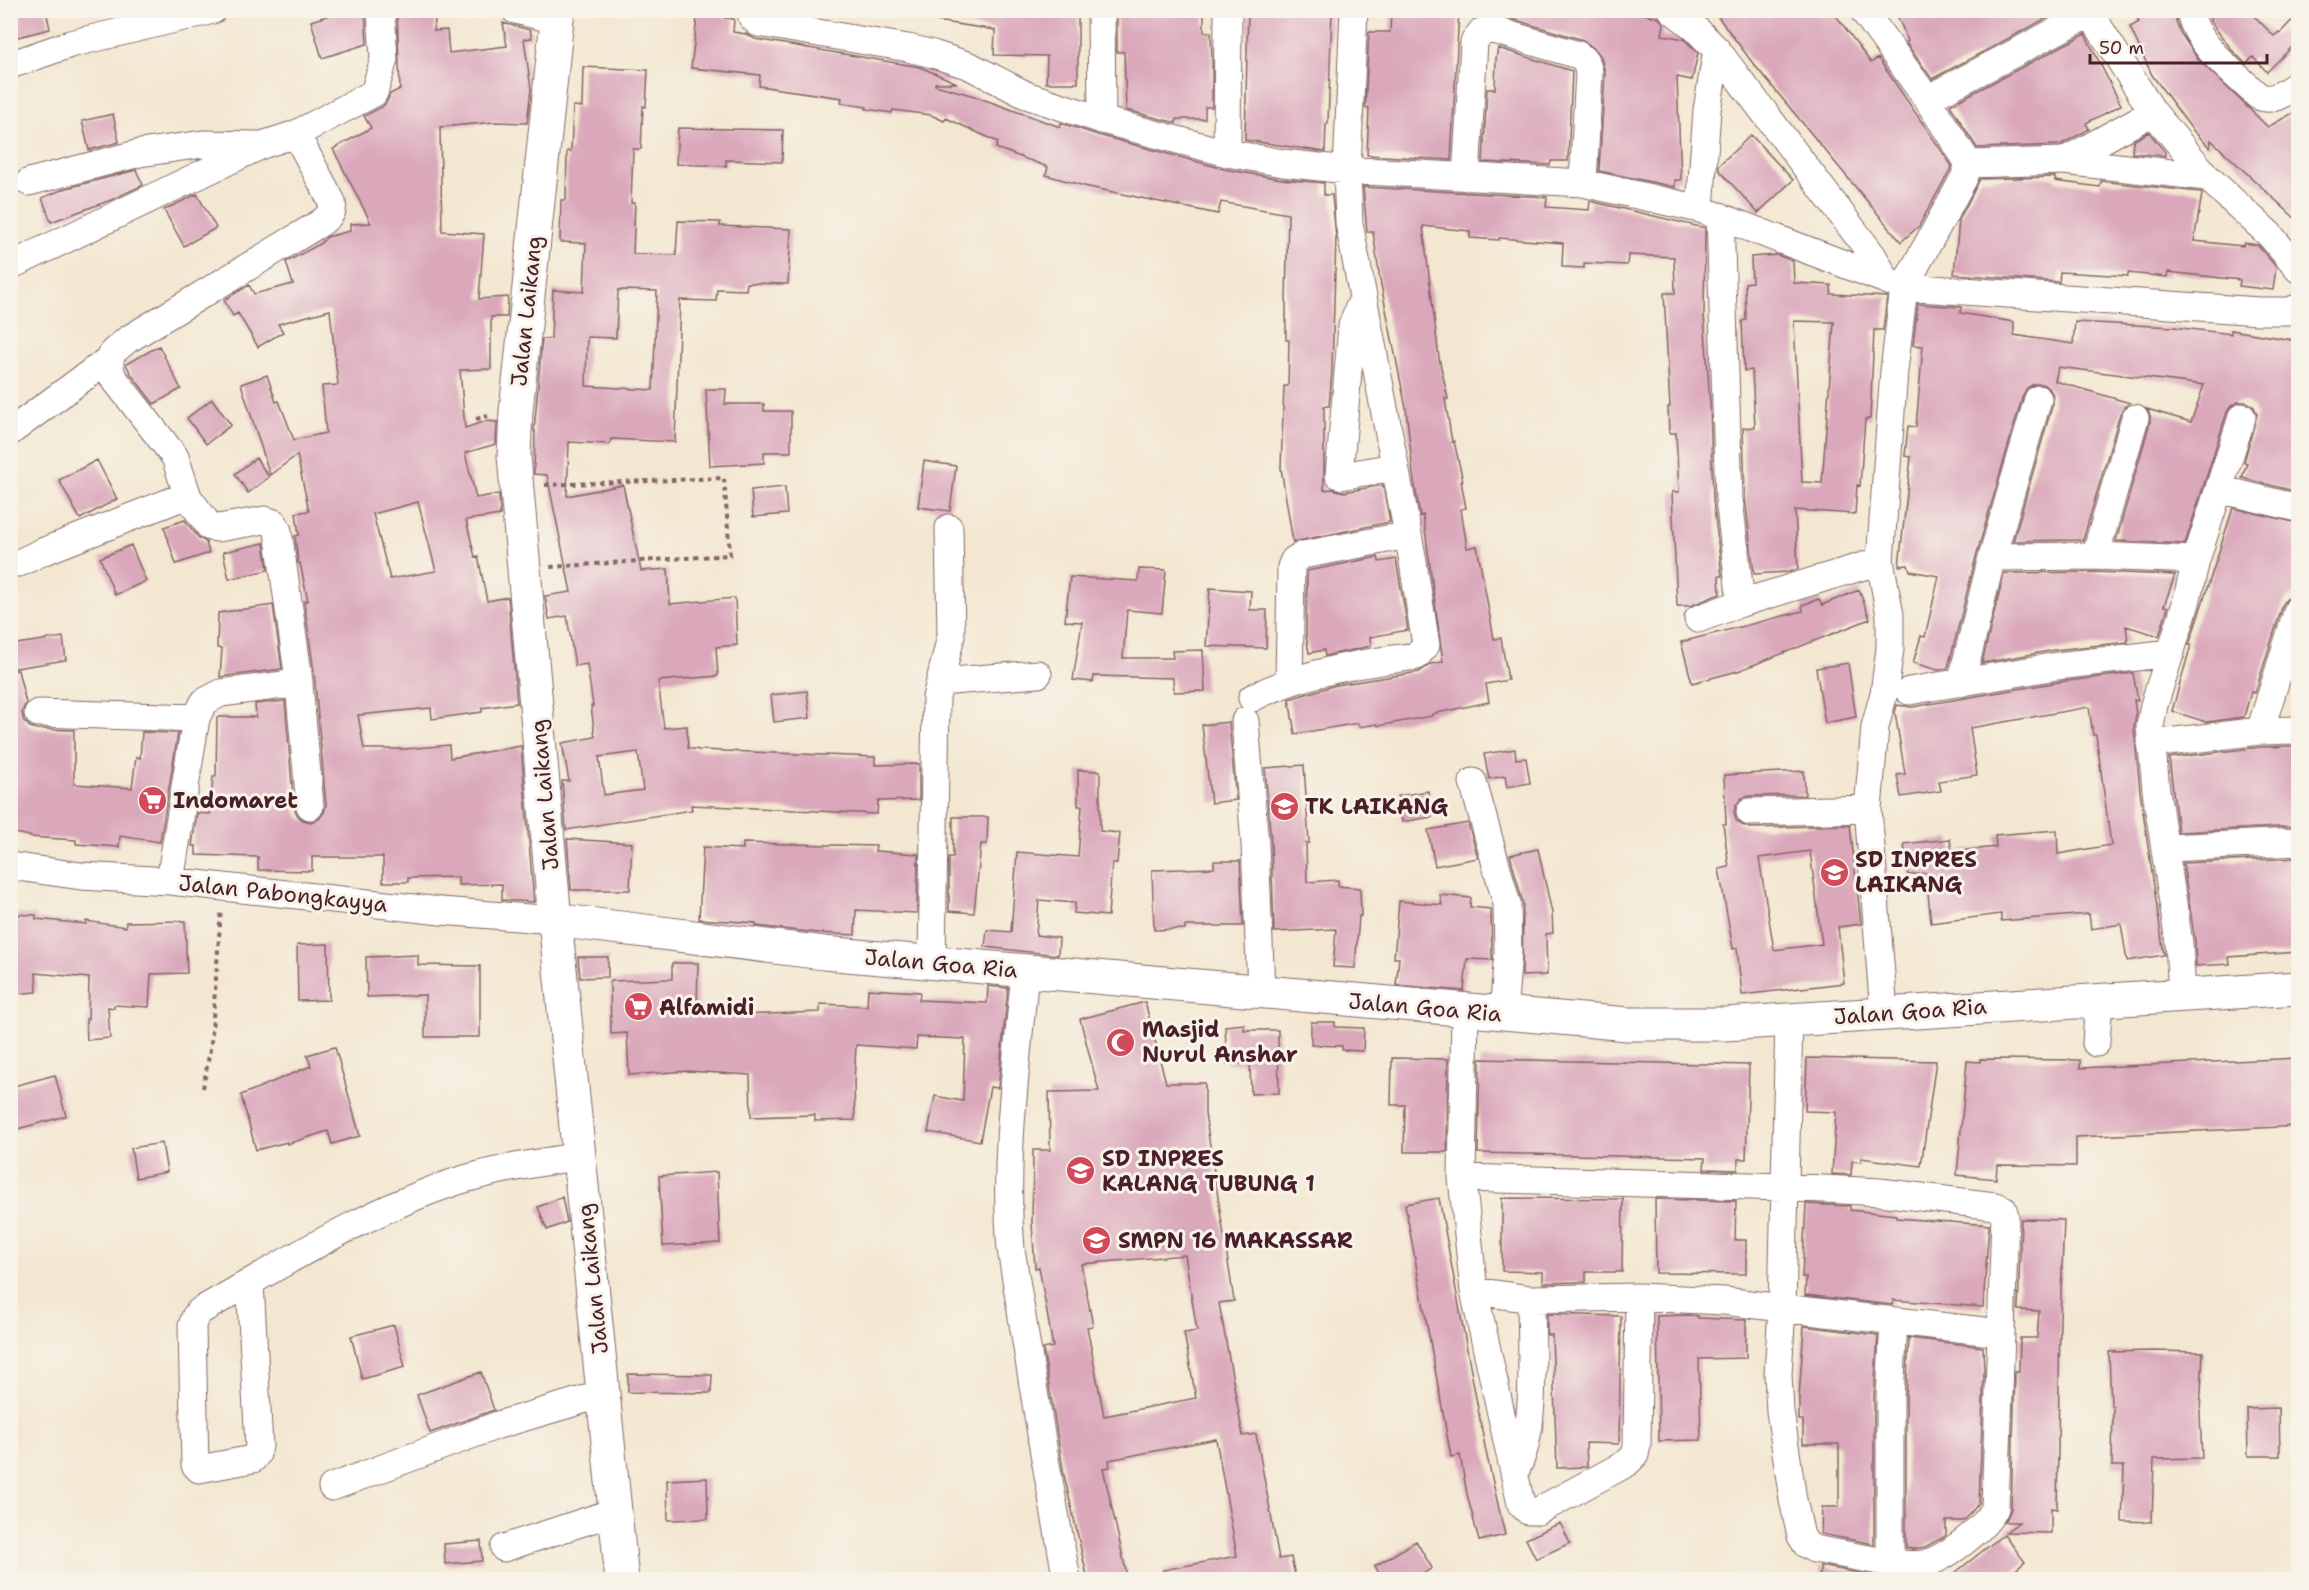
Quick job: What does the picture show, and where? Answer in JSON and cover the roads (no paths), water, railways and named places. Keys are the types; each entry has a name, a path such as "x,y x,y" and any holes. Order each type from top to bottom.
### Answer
{"main road":[{"name":"Jalan Laikang","path":"557,15 516,411 514,456 555,920 622,1580"},
{"name":"Jalan Goa Ria","path":"555,920 824,953 1503,1014 1667,1025 2298,988"}],"street":[{"path":"10,65 70,44 213,10"},
{"path":"10,266 262,145 296,134 374,93 384,59 381,10"},
{"path":"515,10 557,15"},
{"path":"750,10 752,17 758,23 908,48 951,59 1026,95 1102,120 1227,153 1283,163 1347,170 1583,183 1710,212 1895,283 2259,311 2288,311 2298,308"},
{"path":"1101,10 1102,120"},
{"path":"1227,153 1228,10"},
{"path":"1261,991 1248,709 1289,682 1361,663 1417,656 1426,645 1408,536 1349,223 1347,170 1354,10"},
{"path":"1671,10 1694,27 1717,50 1895,283"},
{"path":"1863,10 1927,99 1969,164"},
{"path":"2194,10 2192,16 2195,28 2211,50 2258,96 2266,100 2274,99 2298,84"},
{"path":"1927,99 2088,12 2153,112 2207,177 2270,235 2298,269"},
{"path":"1466,177 1474,42 1481,32 1490,28 1578,56 1586,62 1589,72 1583,183"},
{"path":"1717,50 1707,110 1710,212 1729,500 1741,603"},
{"path":"2064,161 2153,112"},
{"path":"10,432 109,359 114,351 127,340 330,215 333,208 332,202 296,134"},
{"path":"28,182 140,153 203,144 262,145"},
{"path":"1969,164 2064,161 2207,177"},
{"path":"1884,1013 1868,809 1875,727 1884,693 1890,649 1890,615 1880,561 1894,371 1895,283 1964,178 1969,164"},
{"path":"1362,300 1352,326 1339,475 1394,467"},
{"path":"109,359 112,376 175,458 188,497 204,522 210,527 218,528 265,520 274,523 278,531 299,683 310,806"},
{"path":"1961,683 1992,557 2038,399"},
{"path":"2182,994 2179,943 2150,727 2154,705 2186,603 2196,560 2242,417"},
{"path":"2095,556 2135,418"},
{"path":"2219,489 2298,508"},
{"path":"19,564 42,552 177,499 188,497"},
{"path":"932,963 936,698 951,636 949,528"},
{"path":"1289,682 1291,567 1294,560 1303,555 1408,536"},
{"path":"1992,557 2095,556 2196,560"},
{"path":"1698,619 1741,603 1880,561"},
{"path":"2260,731 2298,614"},
{"path":"1909,691 2057,666 2171,653"},
{"path":"939,682 1038,674"},
{"path":"170,881 196,718 204,702 221,693 299,683"},
{"path":"38,713 196,718"},
{"path":"2151,744 2260,731 2298,730"},
{"path":"1473,782 1507,904 1508,952 1503,1014"},
{"path":"1750,812 1868,809"},
{"path":"2166,848 2298,842"},
{"name":"Jalan Pabongkayya","path":"10,866 81,876 170,881 441,911 555,920"},
{"path":"1025,971 1009,1176 1008,1221 1044,1453 1067,1580"},
{"path":"2096,1043 2099,1000"},
{"path":"1465,1010 1461,1178 1474,1291 1521,1504 1528,1511 1538,1511 1627,1463 1635,1455 1639,1297"},
{"path":"1461,1178 1785,1187 1880,1192 1995,1206 2003,1209 2005,1216 2001,1333 1995,1497 1992,1514 1964,1541 1930,1562 1915,1565 1890,1563 1814,1549 1806,1544 1801,1536 1793,1500 1780,1411 1778,1374 1782,1308 1785,1187 1789,1019"},
{"path":"250,1283 259,1446 257,1454 253,1458 199,1469 195,1465 192,1326 200,1311 250,1283 358,1223 436,1189 508,1168 579,1156"},
{"path":"1474,1291 1531,1299 1639,1297 1724,1301 2001,1333"},
{"path":"1515,1471 1522,1460 1526,1446 1530,1415 1531,1299"},
{"path":"1890,1563 1890,1397 1894,1321"},
{"path":"332,1487 498,1425 603,1394"},
{"path":"504,1548 614,1512"}],"place":[{"name":"Indomaret","path":"152,800"},
{"name":"TK LAIKANG","path":"1284,806"},
{"name":"SD INPRES LAIKANG","path":"1834,872"},
{"name":"Alfamidi","path":"638,1007"},
{"name":"Masjid Nurul Anshar","path":"1121,1042"},
{"name":"SD INPRES KALANG TUBUNG 1","path":"1081,1171"},
{"name":"SMPN 16 MAKASSAR","path":"1097,1240"}]}
